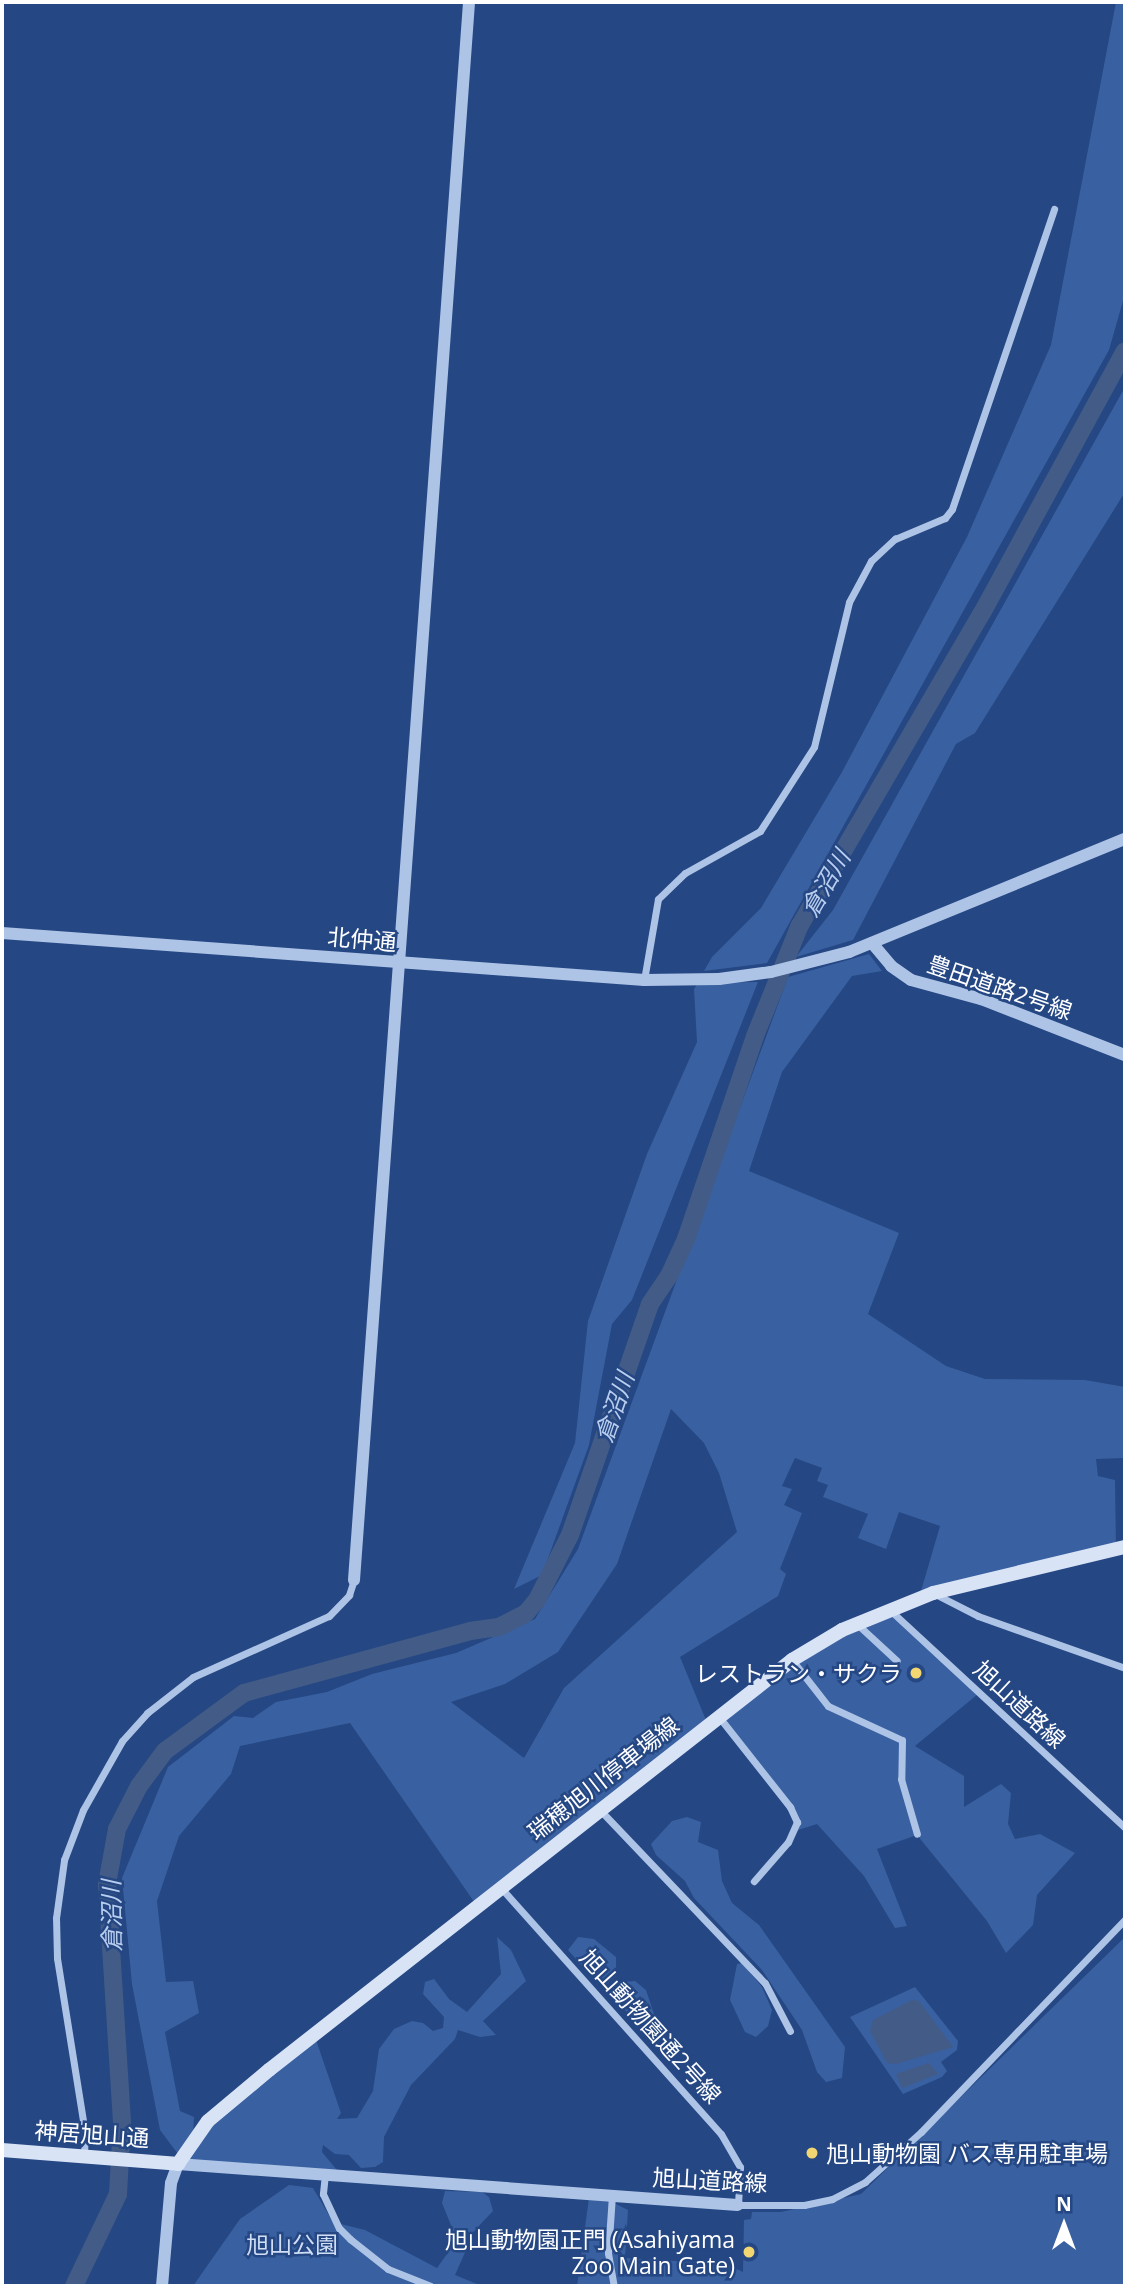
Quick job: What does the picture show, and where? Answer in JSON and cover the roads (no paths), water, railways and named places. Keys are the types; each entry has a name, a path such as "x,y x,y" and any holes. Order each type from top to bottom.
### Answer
{"main road":[{"name":"瑞穂旭川停車場線","path":"178,2164 193,2137 217,2114 792,1660 856,1623 933,1593 1125,1547"},
{"name":"神居旭山通","path":"2,2150 178,2164"}],"street":[{"path":"83,2156 85,2133 58,1958 56,1918 64,1860 83,1810 122,1741 147,1713 193,1678 329,1616 349,1595 354,1580 469,2"},
{"path":"644,980 658,899 685,873 760,831 814,747 849,602 871,561 895,539 945,518 952,509 1054,209"},
{"name":"北仲通","path":"2,933 644,980 719,979 771,972 872,943 1125,839"},
{"name":"豊田道路2号線","path":"872,943 891,967 911,980 981,999 1125,1055"},
{"path":"933,1593 978,1616 1125,1668"},
{"name":"旭山道路線","path":"888,1609 1125,1828"},
{"path":"856,1623 897,1661"},
{"path":"792,1660 828,1706 902,1740 901,1779 917,1835"},
{"path":"719,1717 790,1807 797,1822 788,1842 754,1881"},
{"path":"600,1810 765,1983 790,2031"},
{"name":"旭山動物園通2号線","path":"500,1888 721,2134 740,2166 738,2205"},
{"name":"旭山道路線","path":"178,2164 738,2205 804,2205 832,2199 864,2182 921,2132 1125,1919"},
{"path":"162,2286 171,2183 178,2164"},
{"path":"325,2174 323,2194 344,2234 388,2269 431,2286"},
{"path":"612,2195 608,2253 614,2286"}],"waterway":[{"name":"倉沼川","path":"74,2286 118,2194 122,2122 107,1884 117,1829 139,1786 165,1751 244,1693 470,1631 499,1627 526,1613 537,1600 570,1535 650,1304 669,1276 686,1239 755,1036 799,927 982,613 1125,351"}],"place":[{"name":"レストラン・サクラ","path":"916,1673"},
{"name":"旭山動物園 バス専用駐車場","path":"812,2153"},
{"name":"旭山動物園正門 (Asahiyama Zoo Main Gate)","path":"749,2252"}],"park label":[{"name":"旭山公園","path":"292,2244"}]}
